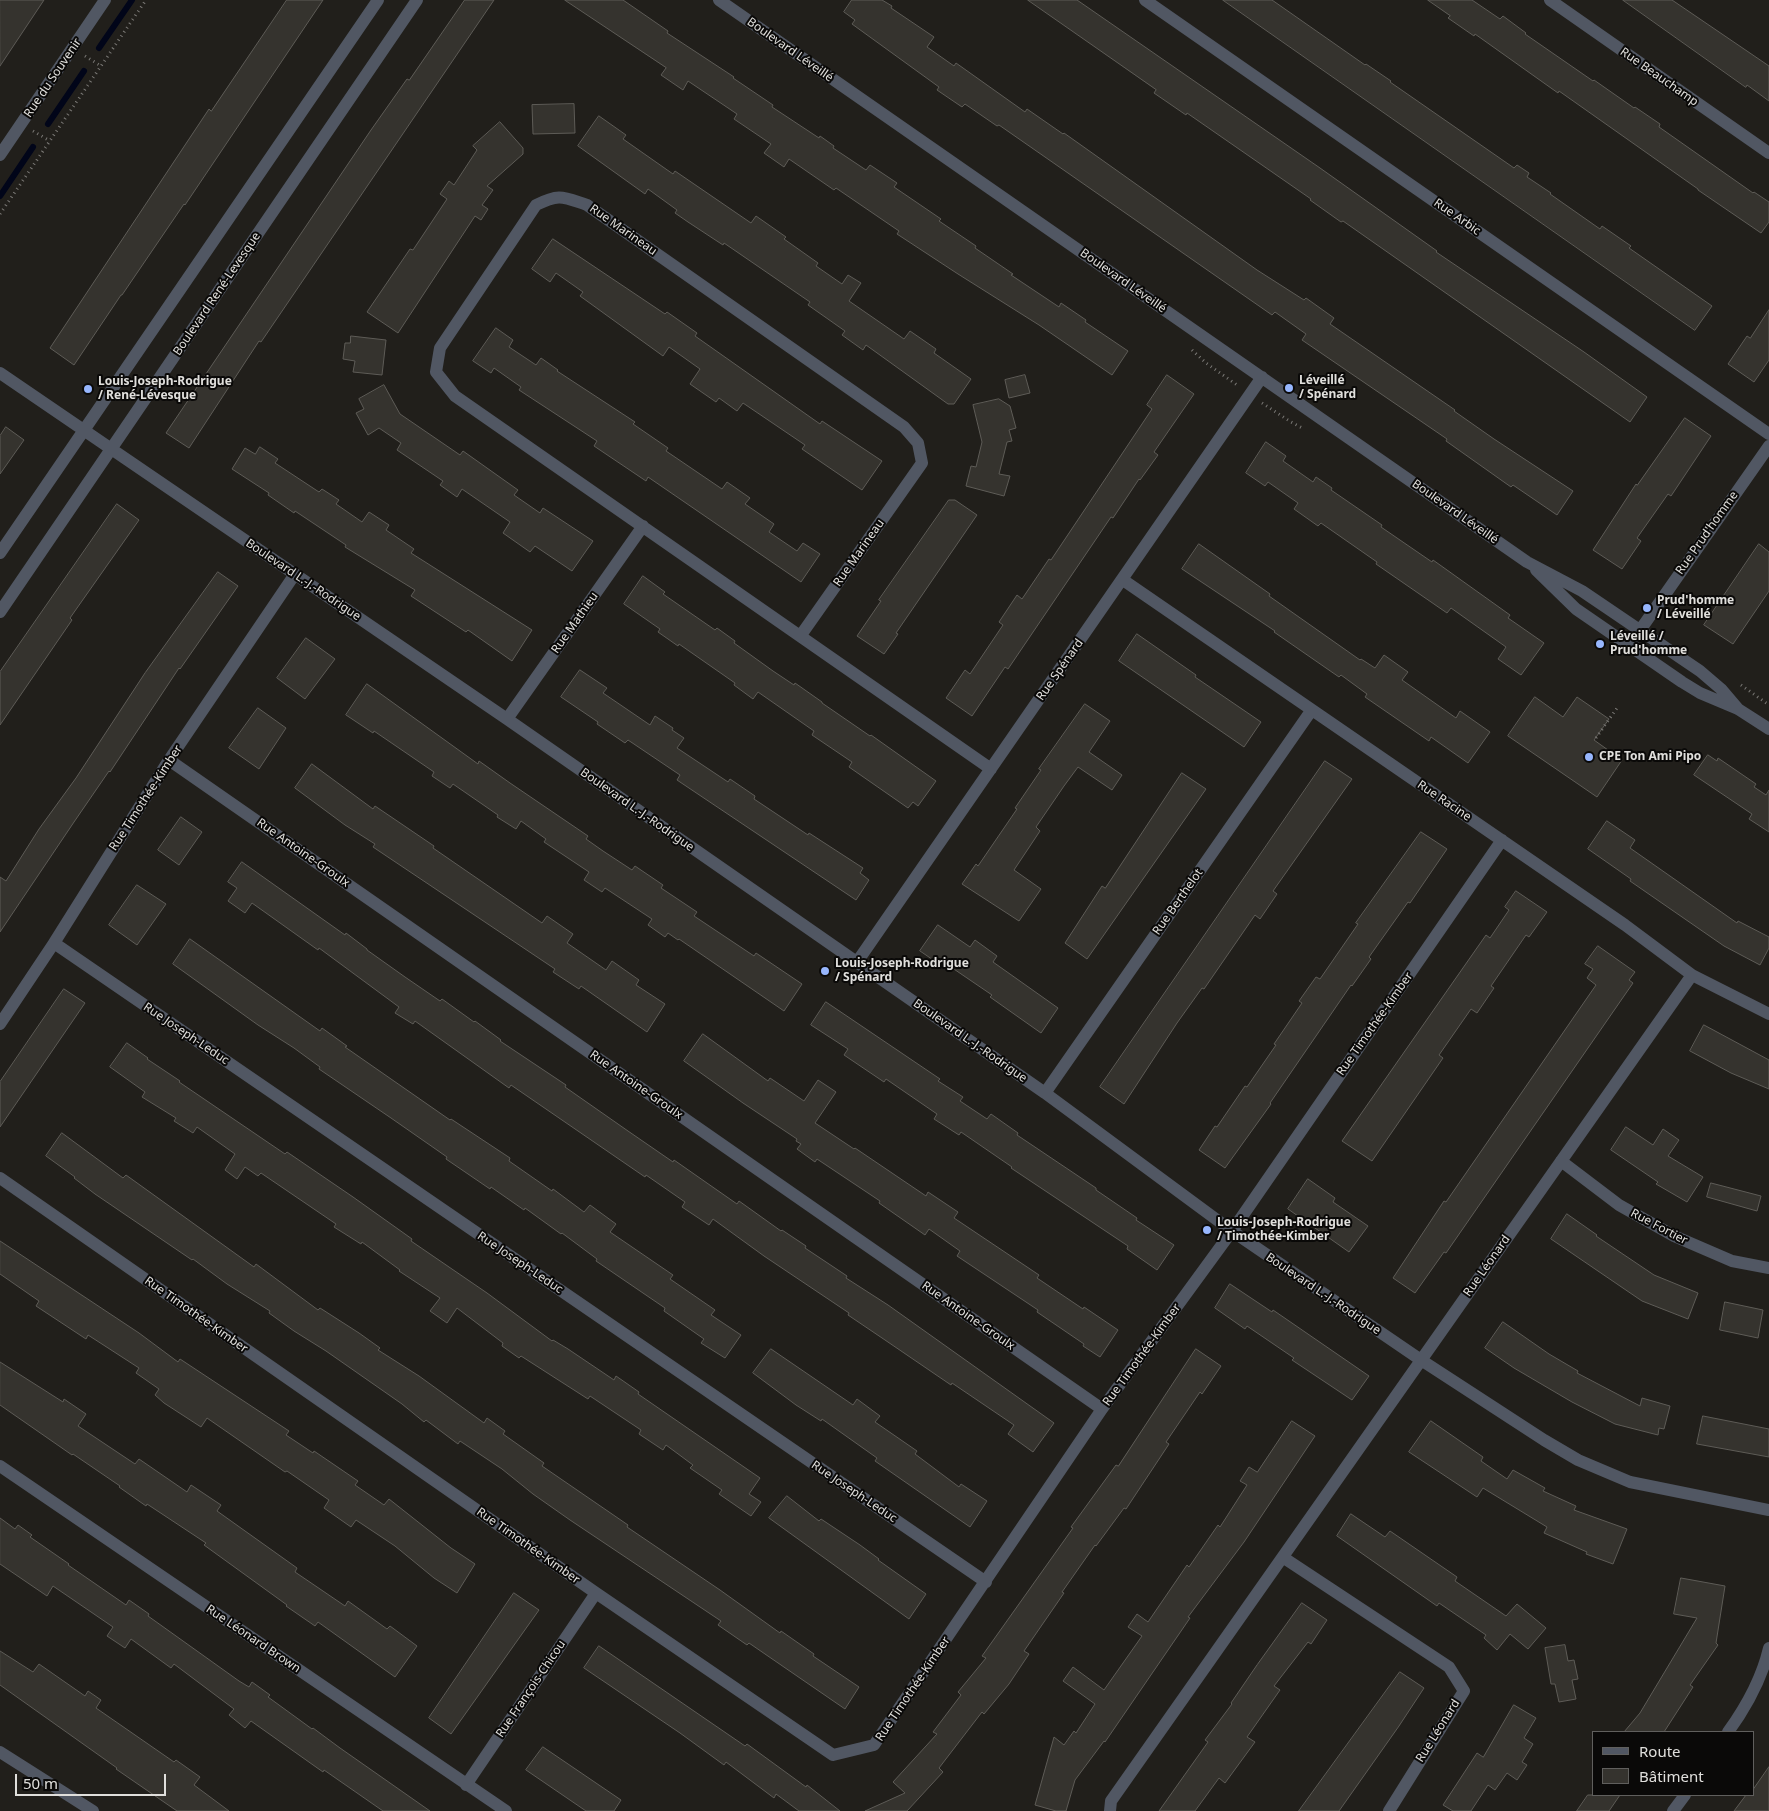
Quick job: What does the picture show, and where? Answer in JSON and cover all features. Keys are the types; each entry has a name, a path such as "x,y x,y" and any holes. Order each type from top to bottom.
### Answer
{"street":[{"name":"Rue du Souvenir","path":"0,156 105,0"},
{"path":"0,553 378,0"},
{"name":"Boulevard René-Levesque","path":"0,612 417,0"},
{"name":"Boulevard Léveillé","path":"718,0 1527,562 1573,586 1640,630 1712,681 1738,709"},
{"name":"Rue Arbic","path":"1145,0 1769,434"},
{"name":"Rue Beauchamp","path":"1550,0 1769,153"},
{"name":"Rue Marineau","path":"801,635 922,463 918,443 904,427 587,205 565,198 552,197 536,205 440,348 436,372 455,396 991,769"},
{"name":"Boulevard L.-J.-Rodrigue","path":"0,373 507,719 856,962 1044,1093 1232,1231 1421,1360 1544,1440 1578,1460 1630,1482 1769,1510"},
{"name":"Rue Spénard","path":"856,962 1262,378"},
{"name":"Rue Prud'homme","path":"1628,646 1769,446"},
{"name":"Rue Mathieu","path":"507,719 643,526"},
{"name":"Boulevard Léveillé","path":"1527,562 1576,609 1628,646 1690,688 1738,709 1769,729"},
{"name":"Rue Timothée-Kimber","path":"0,1024 54,943 169,760 295,574"},
{"name":"Rue Racine","path":"1123,580 1311,711 1617,919 1692,975 1769,1014"},
{"name":"Rue Berthelot","path":"1044,1093 1311,711"},
{"name":"Rue Antoine-Groulx","path":"169,760 1102,1409"},
{"name":"Rue Timothée-Kimber","path":"0,1178 596,1593 833,1755 874,1745 1102,1409 1232,1231 1502,840"},
{"name":"Rue Joseph-Leduc","path":"54,943 986,1582"},
{"name":"Rue Léonard","path":"1110,1811 1111,1802 1692,975"},
{"name":"Rue Fortier","path":"1561,1161 1619,1205 1674,1236 1732,1261 1769,1268"},
{"name":"Rue Léonard Brown","path":"0,1466 506,1811"},
{"name":"Rue Léonard","path":"1284,1558 1449,1667 1464,1691 1389,1811"},
{"name":"Rue François-Chicou","path":"466,1785 596,1593"},
{"path":"1729,1731 1737,1720 1764,1669 1769,1648"},
{"path":"0,1752 92,1811"},
{"path":"1674,1811 1684,1796"}],"path":[{"path":"0,214 146,0"},
{"path":"1596,738 1617,708"}],"building":[{"path":"0,0 44,0 0,66"},
{"path":"287,0 323,0 185,205 74,365 50,348 209,109 211,111"},
{"path":"465,0 494,0 261,342 259,341 189,448 166,433 371,130"},
{"path":"565,0 623,0 668,31 667,33 773,105 772,107 819,138 820,136 834,146 833,148 866,170 870,165 897,183 894,187 941,219 939,221 1013,274 1011,275 1059,307 1061,303 1128,351 1112,375 1039,325 897,234 899,231 836,188 834,190 789,159 784,167 764,153 771,144 734,119 737,114 688,81 683,90 661,75 666,68"},
{"path":"852,0 882,0 892,6 891,8 934,37 927,47 954,66 956,63 1025,112 1027,109 1064,133 1257,270 1304,300 1306,298 1334,318 1330,324 1494,439 1573,491 1557,515 1513,485 1511,487 1446,441 1447,439 1302,340 1306,334 1275,312 1272,315 999,125 997,126 965,104 962,107 937,90 939,87 852,24 855,20 844,12"},
{"path":"1028,0 1077,0 1320,168 1436,252 1647,397 1630,422 1187,113 1186,115 1154,93 1156,90"},
{"path":"1223,0 1272,0 1514,168 1517,165 1529,173 1527,177 1550,194 1600,229 1602,226 1631,246 1629,248 1712,306 1695,330"},
{"path":"1428,0 1472,0 1500,19 1503,16 1525,34 1660,124 1659,127 1753,193 1769,202 1769,222 1761,233 1559,91 1558,93 1475,34 1474,36 1448,18 1450,16"},
{"path":"1623,0 1672,0 1769,66 1769,101 1747,85 1746,87"},
{"path":"574,104 575,133 533,134 532,105"},
{"path":"599,116 626,135 623,139 673,174 675,171 751,223 756,216 786,237 784,239 818,263 816,266 842,284 848,275 861,283 849,301 904,339 910,331 936,349 934,353 971,379 954,404 948,404 866,345 863,350 842,335 845,331 808,305 810,302 724,243 723,245 675,213 677,210 648,189 645,194 578,146"},
{"path":"500,122 523,148 523,154 487,186 493,190 482,205 488,209 481,220 475,216 398,333 367,312 410,249 413,250 447,199 440,194 449,181 454,185 477,150 473,146"},
{"path":"553,239 665,314 667,312 697,333 695,336 820,424 822,421 882,461 862,490 802,449 805,445 743,403 737,411 719,398 716,402 690,384 700,369 669,347 663,356 580,296 583,292 556,273 550,282 532,269"},
{"path":"1769,310 1769,360 1754,382 1728,364 1747,336 1750,338"},
{"path":"496,328 513,340 509,347 536,365 541,358 557,371 635,422 633,424 668,448 666,451 722,489 727,482 750,498 745,504 774,524 769,532 797,551 803,543 820,554 801,582 648,477 646,481 594,446 597,441 519,390 521,387 494,368 491,373 473,361"},
{"path":"351,336 386,340 382,375 353,372 355,361 343,359 345,343 350,343"},
{"path":"1025,375 1030,393 1009,398 1005,380"},
{"path":"1167,375 1194,394 1154,452 1158,455 1139,479 1113,518 1111,517 1008,669 1005,667 972,716 946,698 965,670 970,674 1003,625 999,622 1017,595 1022,599 1049,559 1051,560 1152,409 1147,405"},
{"path":"384,385 400,414 460,455 463,451 518,490 514,495 540,513 543,508 593,541 572,571 535,546 530,552 503,533 510,522 462,489 457,497 440,485 443,481 397,450 401,443 379,428 368,435 356,413 364,409 359,399"},
{"path":"999,399 1010,406 1016,428 1009,430 1012,441 1007,442 999,474 1010,476 1004,496 966,486 971,466 976,467 982,442 973,405"},
{"path":"1685,418 1711,436 1671,496 1668,494 1637,538 1641,541 1622,569 1593,550 1636,484"},
{"path":"6,427 24,440 0,474 0,436"},
{"path":"1266,442 1286,456 1283,461 1313,482 1316,477 1332,488 1331,490 1382,525 1381,527 1432,562 1433,560 1510,615 1508,618 1544,643 1521,675 1498,659 1506,647 1451,608 1447,613 1321,523 1318,526 1294,509 1298,503 1268,482 1265,486 1246,473"},
{"path":"260,447 278,459 275,463 319,492 322,489 339,500 336,504 362,522 369,512 389,525 386,530 414,549 411,553 532,630 512,661 468,630 466,632 411,596 415,590 345,547 346,545 295,511 294,513 268,495 269,493 232,469 245,448 255,454"},
{"path":"949,500 955,500 977,515 896,633 898,634 884,654 857,636 881,601 879,600"},
{"path":"117,504 139,520 70,618 72,620 0,725 0,672"},
{"path":"1199,544 1360,660 1375,668 1384,655 1408,672 1402,680 1456,718 1460,711 1490,732 1468,763 1431,737 1429,741 1365,697 1367,694 1341,675 1339,677 1275,631 1182,569"},
{"path":"1759,544 1769,552 1769,591 1733,644 1704,625"},
{"path":"218,572 238,586 179,668 0,932 0,877 6,881 145,673"},
{"path":"643,576 665,592 663,594 715,630 717,628 735,641 734,643 773,671 794,685 795,683 936,781 918,806 913,802 908,808 849,767 852,762 812,735 814,731 758,692 753,699 734,685 735,683 679,644 678,646 658,632 660,629 624,604"},
{"path":"1137,634 1261,722 1244,747 1119,661"},
{"path":"306,638 335,659 305,699 277,678"},
{"path":"580,670 607,688 603,693 650,725 655,716 673,728 672,730 684,738 677,748 728,782 730,779 755,796 754,799 808,835 809,833 863,868 860,873 869,880 856,900 677,780 680,775 628,740 625,743 561,697"},
{"path":"367,684 478,764 479,761 588,836 586,839 603,851 632,870 635,866 663,885 661,888 697,912 694,916 754,956 756,953 802,984 784,1011 679,939 668,933 665,937 648,925 652,919 605,888 602,892 584,880 589,872 544,842 546,839 521,821 516,829 453,784 450,788 432,776 434,772 374,731 373,733 346,715"},
{"path":"1535,697 1563,717 1577,697 1609,719 1594,740 1622,760 1597,797 1508,736"},
{"path":"1085,704 1110,721 1089,752 1122,775 1112,790 1078,767 1064,786 1036,827 1040,831 1014,870 1041,889 1019,921 962,884 976,864 978,866 1017,809 1015,808 1041,770 1039,769"},
{"path":"258,708 286,728 259,769 229,748"},
{"path":"1708,755 1717,761 1718,758 1756,784 1754,787 1766,795 1769,790 1769,832 1749,819 1752,814 1694,775"},
{"path":"1325,761 1352,779 1273,891 1277,894 1260,919 1255,915 1204,989 1202,988 1177,1023 1124,1104 1100,1087"},
{"path":"312,764 373,809 375,806 542,923 547,916 573,934 567,943 606,970 612,961 639,980 636,985 665,1004 647,1032 581,986 579,989 553,972 555,969 373,847 375,844 345,825 295,788"},
{"path":"1182,773 1206,789 1087,959 1065,943 1102,886 1105,888"},
{"path":"181,817 202,832 179,865 158,850"},
{"path":"1607,821 1635,840 1630,848 1737,923 1738,921 1769,937 1769,948 1760,965 1724,946 1630,881 1631,879 1588,849"},
{"path":"1421,832 1447,849 1410,903 1408,902 1369,957 1371,959 1351,985 1271,1104 1225,1168 1199,1150 1276,1045 1274,1044 1302,1003 1299,1001 1316,977 1320,979 1358,924 1356,923"},
{"path":"242,862 345,935 346,933 440,1001 442,999 475,1021 500,1041 566,1085 565,1087 673,1162 674,1160 737,1204 739,1201 806,1246 805,1248 847,1276 846,1278 888,1305 1054,1423 1033,1452 1008,1434 1014,1425 848,1315 849,1313 713,1219 709,1225 682,1207 685,1202 646,1175 645,1177 511,1085 509,1088 415,1021 413,1024 395,1013 399,1007 319,948 318,950 252,903 245,913 228,901 237,888 228,882"},
{"path":"137,885 166,904 137,945 109,925"},
{"path":"1516,891 1547,912 1529,937 1526,935 1491,986 1494,988 1477,1013 1471,1009 1439,1055 1443,1058 1372,1161 1342,1141 1486,935 1490,938 1509,910 1505,907"},
{"path":"938,925 970,947 975,940 997,956 993,962 1058,1008 1041,1033 990,997 992,995 945,963 942,966 920,951"},
{"path":"190,939 320,1031 322,1028 347,1046 345,1047 450,1120 510,1158 509,1161 552,1191 553,1189 584,1212 590,1205 616,1224 610,1232 673,1275 670,1279 715,1310 711,1315 741,1335 725,1358 701,1343 704,1339 664,1311 665,1308 596,1261 597,1259 562,1233 491,1187 490,1189 446,1159 447,1157 319,1069 320,1067 294,1048 258,1025 173,964"},
{"path":"1598,946 1635,972 1629,980 1633,983 1446,1253 1444,1252 1415,1293 1393,1278 1444,1201 1446,1202 1596,985 1587,978 1593,969 1585,964"},
{"path":"64,989 85,1003 0,1127 0,1082"},
{"path":"826,1002 940,1079 938,1081 963,1097 960,1101 987,1119 991,1114 1018,1133 1017,1135 1096,1188 1096,1190 1137,1218 1136,1220 1174,1245 1157,1270 1127,1249 1128,1246 1011,1168 961,1132 959,1135 934,1119 937,1114 886,1079 884,1082 844,1055 848,1049 811,1025"},
{"path":"1704,1025 1769,1060 1769,1089 1731,1073 1690,1051"},
{"path":"703,1034 768,1081 770,1078 804,1101 818,1080 836,1092 815,1123 926,1196 928,1192 958,1212 954,1218 1039,1275 1037,1278 1118,1330 1100,1357 1037,1312 1038,1310 957,1256 960,1251 929,1229 925,1235 879,1203 880,1201 817,1159 815,1162 797,1149 801,1144 796,1141 797,1139 684,1061"},
{"path":"127,1043 179,1082 285,1154 287,1152 353,1197 412,1239 411,1241 487,1293 552,1341 568,1349 614,1380 616,1376 639,1392 638,1394 760,1478 749,1494 761,1502 751,1516 719,1494 722,1490 690,1468 693,1465 666,1445 663,1450 639,1434 641,1430 590,1396 588,1399 521,1356 519,1358 502,1346 503,1343 457,1308 447,1323 430,1311 440,1298 399,1271 362,1242 361,1244 334,1227 336,1224 261,1173 258,1176 245,1167 237,1179 225,1170 235,1154 197,1127 193,1133 174,1121 176,1118 142,1097 145,1092 110,1067"},
{"path":"1626,1127 1653,1145 1663,1129 1679,1140 1668,1156 1703,1177 1687,1202 1656,1184 1658,1182 1611,1150"},
{"path":"62,1133 123,1178 126,1175 254,1267 256,1264 318,1310 320,1308 359,1333 380,1348 378,1350 419,1376 484,1423 487,1418 505,1431 503,1434 544,1463 542,1466 859,1687 845,1709 749,1643 747,1645 718,1625 721,1621 570,1520 502,1469 460,1441 458,1444 426,1420 424,1422 402,1404 269,1313 270,1311 95,1194 46,1156"},
{"path":"1308,1179 1335,1198 1333,1202 1368,1226 1349,1252 1288,1209"},
{"path":"1711,1183 1761,1196 1757,1211 1707,1197"},
{"path":"1567,1214 1654,1275 1698,1293 1688,1319 1642,1301 1551,1239"},
{"path":"0,1241 139,1333 178,1362 180,1359 289,1431 286,1435 313,1453 314,1451 358,1481 355,1485 384,1505 389,1499 451,1548 475,1564 457,1593 434,1578 395,1546 356,1520 351,1527 324,1508 329,1500 207,1418 201,1427 164,1403 155,1395 159,1389 136,1373 139,1368 88,1335 86,1339 36,1306 39,1301 0,1274"},
{"path":"1230,1284 1272,1312 1273,1310 1369,1376 1352,1400 1292,1360 1294,1358 1247,1326 1245,1329 1215,1308"},
{"path":"1725,1302 1763,1310 1758,1338 1720,1330"},
{"path":"1503,1322 1549,1354 1578,1371 1577,1373 1640,1406 1642,1398 1670,1406 1664,1429 1659,1428 1658,1435 1615,1424 1572,1402 1514,1368 1485,1348"},
{"path":"771,1349 853,1405 857,1399 880,1416 875,1422 917,1451 915,1454 959,1487 961,1484 987,1501 970,1527 875,1461 877,1458 822,1419 821,1421 796,1405 753,1373"},
{"path":"1196,1349 1221,1366 1202,1394 1200,1392 1166,1442 1169,1444 1126,1509 1124,1508 1095,1545 1062,1592 1064,1593 1024,1651 1029,1654 1009,1684 984,1714 982,1712 939,1768 943,1772 907,1811 865,1811 905,1793 893,1782 937,1734 933,1732 961,1695 958,1692 986,1658 982,1656 1073,1528 1071,1527 1116,1465 1118,1466"},
{"path":"0,1362 63,1402 64,1399 86,1414 78,1426 135,1464 139,1459 187,1492 191,1485 221,1505 217,1511 297,1568 295,1572 345,1606 348,1601 387,1629 390,1626 417,1646 395,1677 318,1622 315,1626 204,1545 206,1543 147,1504 146,1506 120,1486 0,1405"},
{"path":"1703,1416 1769,1429 1769,1457 1697,1444"},
{"path":"1292,1421 1315,1436 1244,1542 1188,1617 1190,1618 1105,1742 1075,1780 1066,1811 1056,1811 1035,1805 1054,1737 1064,1745 1074,1731 1076,1733 1095,1704 1063,1681 1073,1667 1104,1690 1142,1636 1128,1627 1137,1614 1148,1622 1187,1565 1189,1567 1218,1525 1220,1527 1247,1485 1240,1481 1249,1467 1257,1472"},
{"path":"1431,1421 1483,1457 1481,1461 1507,1479 1513,1470 1545,1488 1543,1491 1576,1506 1574,1510 1627,1529 1613,1564 1586,1554 1587,1552 1544,1533 1547,1527 1483,1488 1477,1497 1409,1452"},
{"path":"787,1496 819,1521 821,1519 860,1545 926,1594 909,1619 769,1518"},
{"path":"1351,1514 1385,1537 1390,1531 1457,1577 1455,1581 1506,1616 1517,1604 1546,1628 1528,1649 1510,1634 1497,1650 1484,1638 1486,1635 1439,1603 1437,1606 1337,1536"},
{"path":"0,1518 15,1529 18,1525 32,1535 30,1537 126,1605 129,1600 149,1614 148,1616 239,1681 249,1687 252,1682 270,1695 268,1697 312,1729 430,1811 383,1811 324,1770 323,1772 251,1721 245,1728 229,1715 234,1709 174,1664 171,1668 131,1639 125,1648 107,1636 113,1627 53,1586 47,1596 0,1564"},
{"path":"1681,1578 1725,1586 1716,1643 1718,1645 1690,1685 1693,1687 1665,1731 1625,1731 1640,1713 1697,1618 1674,1614"},
{"path":"514,1593 539,1610 451,1734 429,1718"},
{"path":"1302,1603 1327,1620 1311,1644 1308,1642 1274,1686 1280,1690 1247,1737 1255,1742 1225,1783 1219,1778 1195,1811 1159,1811 1208,1742 1205,1740"},
{"path":"1565,1645 1568,1661 1574,1660 1578,1679 1572,1680 1576,1699 1559,1702 1555,1684 1551,1684 1545,1648"},
{"path":"599,1646 745,1746 747,1744 806,1787 807,1785 840,1811 799,1811 776,1794 774,1798 726,1762 724,1765 584,1668"},
{"path":"0,1651 33,1672 39,1664 85,1696 88,1691 101,1700 96,1708 174,1762 176,1760 200,1777 194,1785 229,1811 177,1811 116,1769 0,1685"},
{"path":"1400,1672 1424,1688 1339,1811 1299,1811"},
{"path":"1514,1705 1536,1718 1524,1738 1533,1744 1522,1762 1527,1765 1517,1780 1507,1773 1495,1790 1488,1785 1471,1811 1453,1811 1443,1805 1477,1753 1483,1757"},
{"path":"543,1747 621,1800 614,1811 586,1811 526,1770"},
{"path":"1769,1767 1769,1811 1734,1811 1745,1796 1754,1796 1754,1789"},
{"path":"1588,1795 1619,1796 1609,1811 1577,1811"}],"waterway":[{"path":"99,48 132,0"},
{"path":"48,124 84,71"},
{"path":"0,196 33,147"}],"place":[{"name":"Léveillé / Spénard","path":"1289,388"},
{"name":"Louis-Joseph-Rodrigue / René-Lévesque","path":"88,389"},
{"name":"Prud'homme / Léveillé","path":"1647,608"},
{"name":"Léveillé / Prud'homme","path":"1600,644"},
{"name":"CPE Ton Ami Pipo","path":"1589,757"},
{"name":"Louis-Joseph-Rodrigue / Spénard","path":"825,971"},
{"name":"Louis-Joseph-Rodrigue / Timothée-Kimber","path":"1207,1230"}]}
